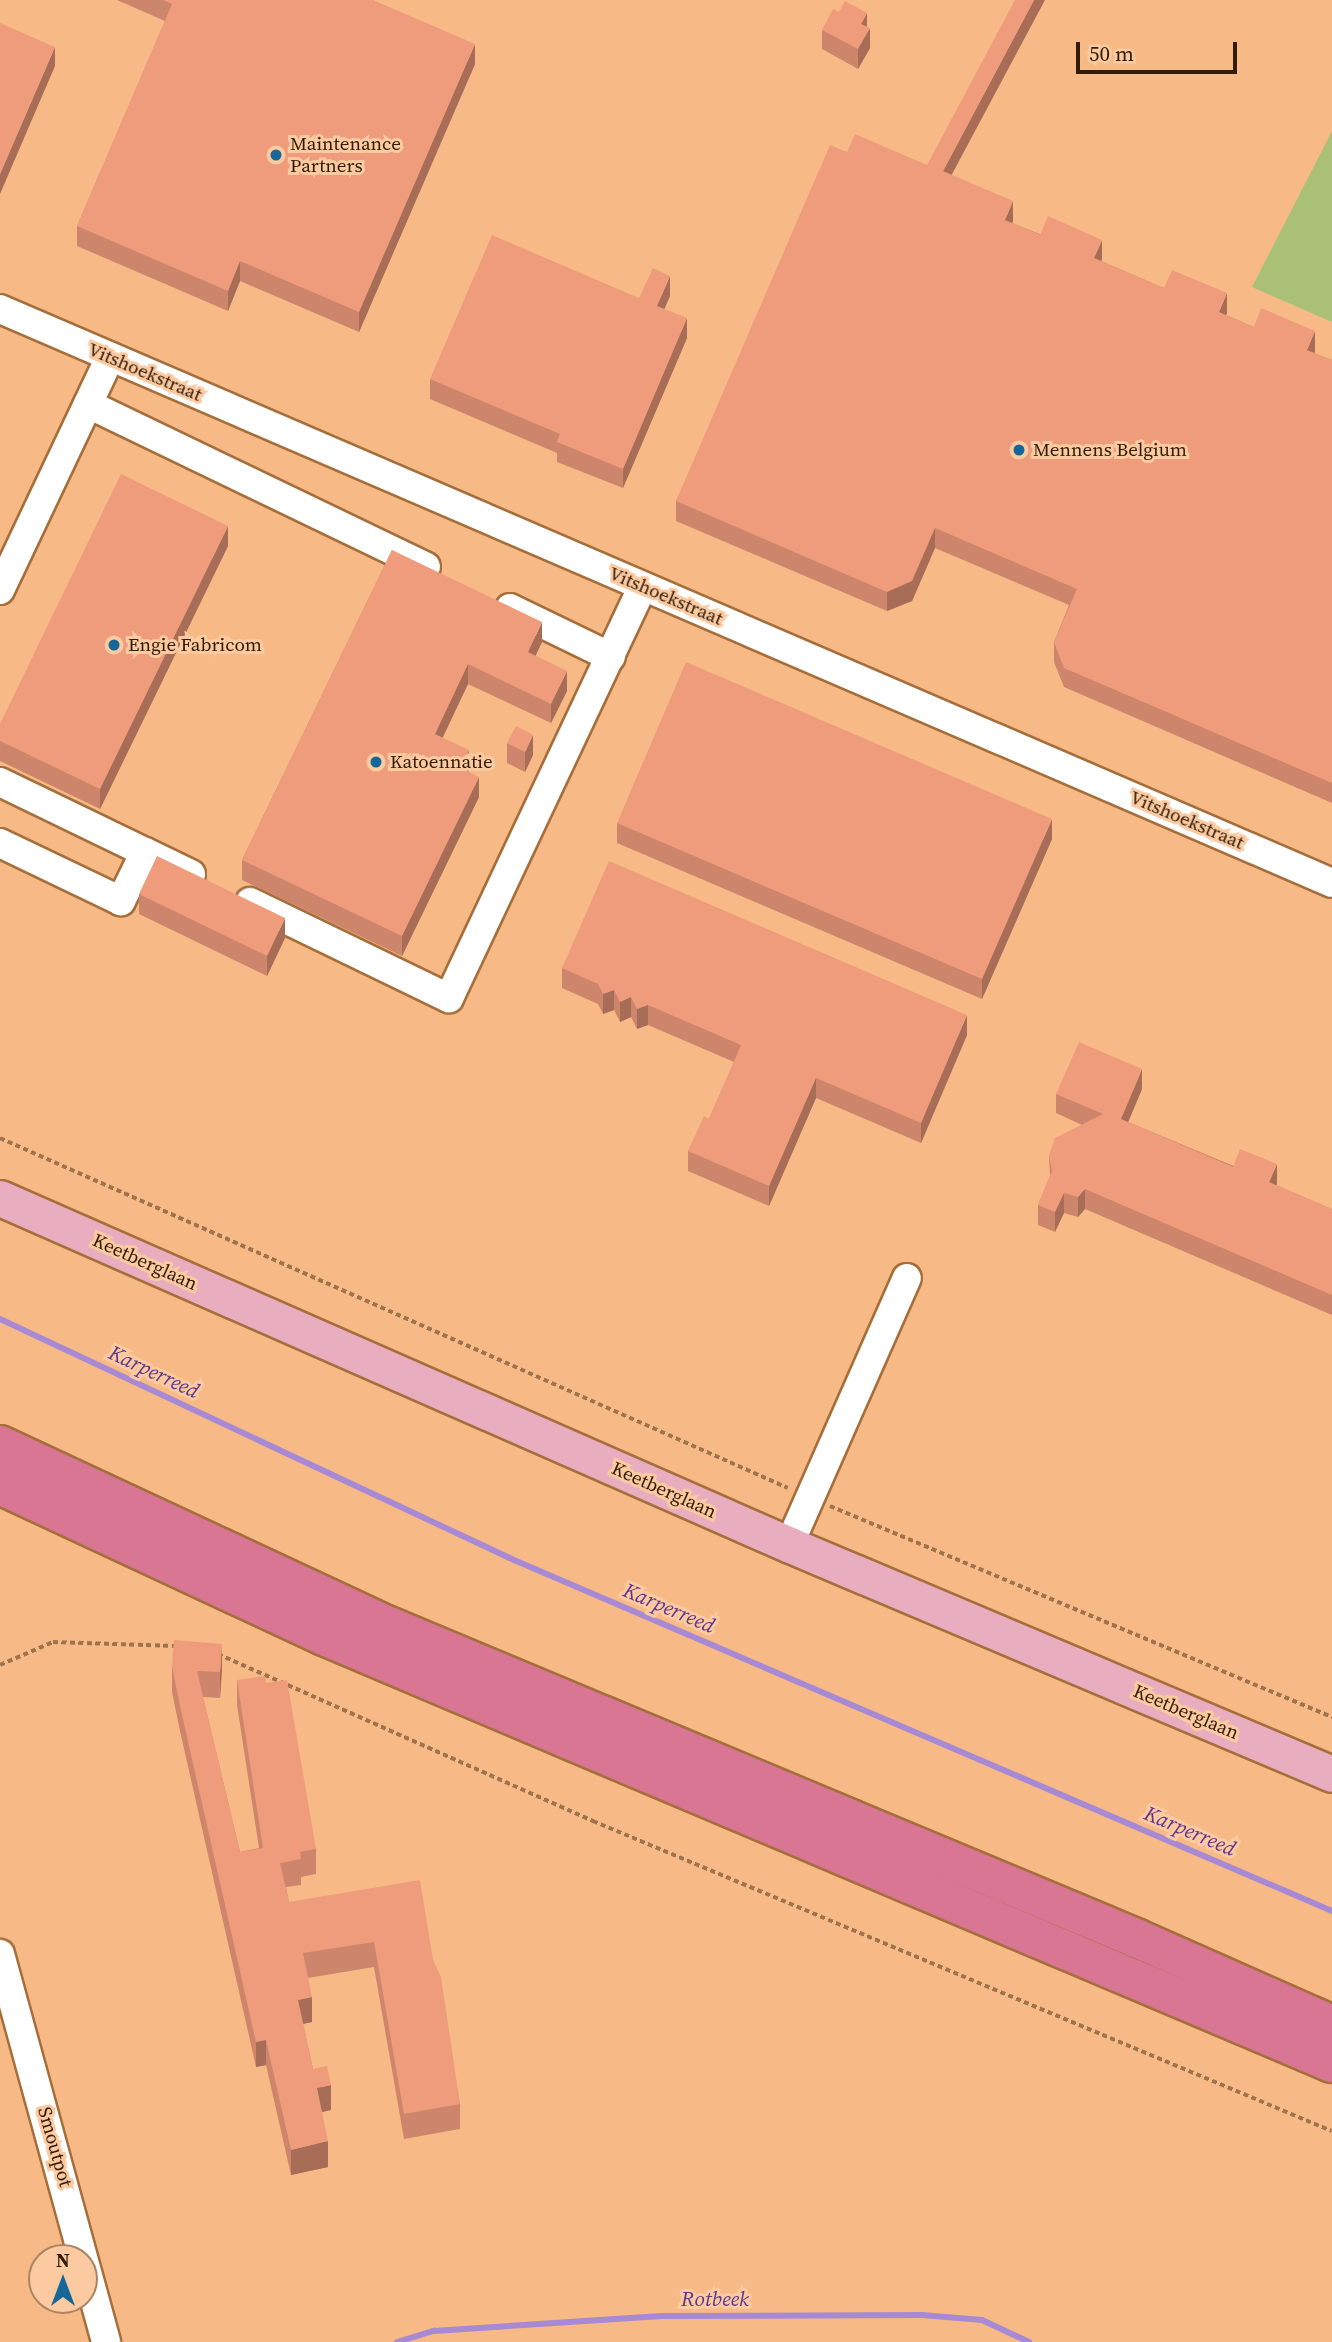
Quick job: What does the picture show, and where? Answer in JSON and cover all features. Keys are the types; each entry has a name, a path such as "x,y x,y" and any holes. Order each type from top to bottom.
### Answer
{"highway":[{"path":"0,1445 377,1621 1136,1938 1332,2025"},
{"path":"0,1485 324,1636 1332,2063"}],"main road":[{"name":"Keetberglaan","path":"0,1179 803,1512 1332,1752"},
{"name":"Keetberglaan","path":"0,1198 790,1545 1332,1774"}],"street":[{"name":"Vitshoekstraat","path":"0,309 1332,883"},
{"path":"0,590 110,357"},
{"path":"88,404 449,579"},
{"path":"0,782 449,998 643,586"},
{"path":"486,597 611,657"},
{"path":"0,843 121,901 145,852"},
{"path":"803,1512 906,1278"},
{"name":"Smoutpot","path":"0,1954 106,2342"}],"path":[{"path":"0,1138 803,1512 1332,1717"},
{"path":"0,1665 53,1642 190,1647"},
{"path":"215,1653 580,1815 1332,2131"}],"green space":[{"path":"1332,131 1332,322 1252,287"}],"building":[{"name":"Maintenance Partners","path":"163,0 373,0 475,44 359,312 240,261 228,291 77,226 172,4"},
{"name":"Mennens Belgium","path":"1015,0 1034,0 943,171 1013,201 1005,220 1040,235 1048,216 1102,240 1094,258 1164,288 1172,270 1227,293 1219,312 1254,327 1261,308 1315,331 1307,350 1332,360 1332,783 1064,668 1054,642 1077,589 935,528 912,581 887,592 676,501 830,145 847,152 855,134 927,165"},
{"path":"845,1 867,13 861,24 870,28 858,49 822,30 833,9 839,12"},
{"path":"0,23 55,47 0,174"},
{"path":"492,235 639,298 653,268 670,276 657,306 687,318 623,469 557,442 560,434 430,379"},
{"name":"Engie Fabricom","path":"121,474 228,526 100,789 0,741 0,724"},
{"name":"Katoennatie","path":"392,550 542,622 528,652 567,671 551,704 468,664 435,734 469,750 461,768 479,777 402,936 242,860"},
{"path":"686,662 1052,819 982,979 617,823"},
{"path":"516,726 533,735 525,752 507,743"},
{"path":"157,856 285,918 267,956 139,894"},
{"path":"609,861 967,1015 921,1123 816,1078 769,1186 688,1151 704,1116 709,1119 741,1045 648,1005 637,1009 631,997 620,1002 614,990 603,994 598,984 562,968"},
{"path":"1079,1042 1142,1069 1121,1119 1233,1167 1240,1149 1277,1164 1269,1182 1332,1209 1332,1295 1085,1189 1078,1197 1064,1193 1055,1212 1038,1205 1052,1171 1049,1155 1055,1138 1103,1114 1056,1094"},
{"path":"174,1640 222,1644 220,1672 197,1671 240,1852 263,1848 237,1680 265,1676 266,1683 287,1680 316,1849 300,1852 301,1859 280,1863 289,1902 420,1880 433,1960 441,1977 460,2104 404,2114 374,1942 303,1953 312,1997 298,2000 313,2069 327,2066 331,2085 317,2088 328,2141 291,2150 266,2040 256,2042 172,1667"}],"waterway":[{"name":"Karperreed","path":"0,1319 514,1560 1332,1911"},
{"name":"Rotbeek","path":"397,2342 434,2331 662,2316 922,2315 982,2320 1029,2342"}],"place":[{"name":"Maintenance Partners","path":"276,155"},
{"name":"Mennens Belgium","path":"1019,450"},
{"name":"Engie Fabricom","path":"114,645"},
{"name":"Katoennatie","path":"376,762"}]}
